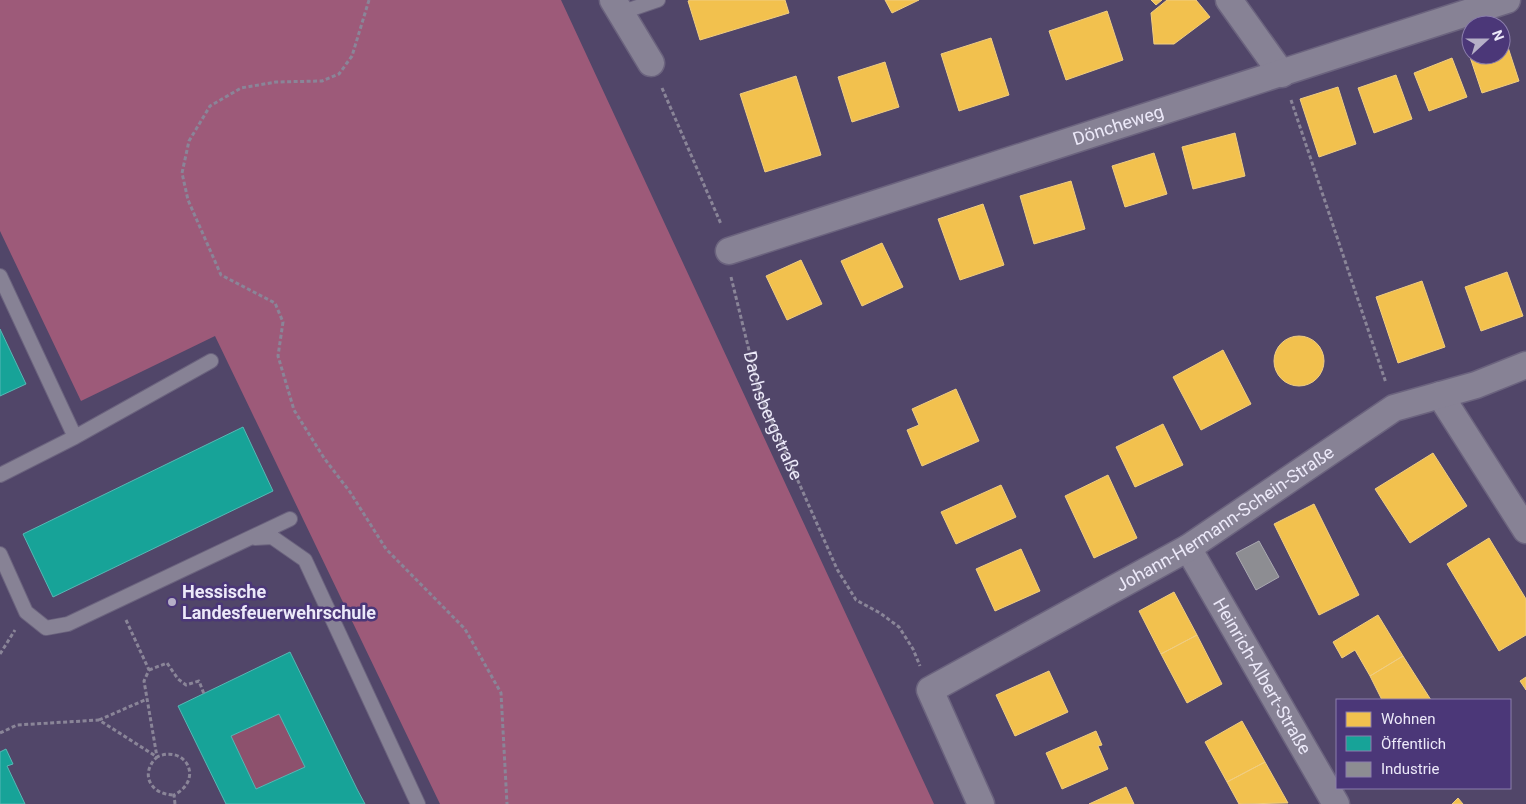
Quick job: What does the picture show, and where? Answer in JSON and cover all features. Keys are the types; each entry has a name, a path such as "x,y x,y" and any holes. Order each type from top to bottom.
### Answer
{"street":[{"path":"1229,0 1282,74"},
{"name":"Döncheweg","path":"729,251 1507,0"},
{"path":"617,6 651,63"},
{"name":"Johann-Hermann-Schein-Straße","path":"930,690 1188,548 1394,408 1476,385 1526,366"},
{"path":"1440,395 1526,530"},
{"name":"Heinrich-Albert-Straße","path":"1188,548 1336,804"},
{"path":"930,690 981,804"}],"lane":[{"path":"617,6 658,0"},
{"path":"0,276 76,437"},
{"path":"0,474 76,437 212,361"},
{"path":"0,554 26,612 46,628 68,624 290,519"},
{"path":"252,538 272,537 305,560 418,804"}],"path":[{"path":"369,0 352,56 339,74 322,81 276,82 241,88 210,106 189,142 182,173 188,200 221,275 275,303 283,322 278,356 294,410 386,549 465,629 501,693 507,804"},
{"name":"Dachsbergstraße","path":"651,63 720,220 729,251 731,282 760,395 837,569 856,600 880,613 899,627 913,649 930,690"},
{"path":"1282,74 1394,408"},
{"path":"118,601 149,670"},
{"path":"0,654 26,612"},
{"path":"157,757 144,681 149,670 167,663 178,679 186,685 199,681 204,694"},
{"path":"0,733 17,725 99,720 147,699"},
{"path":"99,720 157,757"},
{"path":"164,754 176,754 190,770 187,785 183,790 174,795 164,795 156,790 148,779 152,762 164,754"},
{"path":"174,795 175,804"}],"shaded area":[{"path":"0,0 561,0 934,804 440,804 215,336 81,401 0,231"},
{"path":"279,714 305,767 256,789 231,736"}],"building: Wohnen":[{"path":"785,0 789,13 700,40 688,1"},
{"path":"885,0 919,0 892,13"},
{"path":"1151,0 1162,0 1156,5"},
{"path":"1167,0 1196,0 1210,17 1174,44 1154,44 1151,13"},
{"path":"1107,11 1123,60 1066,80 1049,31"},
{"path":"991,38 1009,95 959,111 941,54"},
{"path":"1511,56 1519,81 1482,93 1473,65 1511,65"},
{"path":"1452,58 1467,97 1429,111 1414,73"},
{"path":"885,62 899,107 852,122 838,77"},
{"path":"1396,75 1412,119 1374,133 1358,88"},
{"path":"796,76 821,155 765,172 740,94"},
{"path":"1338,87 1356,144 1319,157 1300,99"},
{"path":"1235,133 1245,176 1193,189 1182,147"},
{"path":"1154,153 1167,194 1125,207 1112,166"},
{"path":"1071,181 1085,229 1034,244 1020,196"},
{"path":"983,204 1004,265 960,280 938,219"},
{"path":"882,243 903,287 862,306 841,261"},
{"path":"801,260 822,304 787,320 766,276"},
{"path":"1507,272 1523,316 1481,331 1465,287"},
{"path":"1422,281 1445,347 1398,363 1376,297"},
{"path":"1299,336 1317,343 1324,361 1317,379 1299,386 1281,379 1274,361 1281,343"},
{"path":"1223,350 1251,404 1201,430 1173,377"},
{"path":"956,389 979,441 922,466 907,430 919,425 912,409"},
{"path":"1163,424 1183,465 1135,487 1116,447"},
{"path":"1433,453 1467,506 1410,543 1375,489"},
{"path":"1108,475 1137,538 1094,558 1065,496"},
{"path":"1001,485 1016,517 956,544 941,512"},
{"path":"1314,504 1359,595 1319,615 1274,524"},
{"path":"1489,538 1526,599 1526,635 1499,651 1447,564"},
{"path":"1021,549 1040,591 995,611 976,569"},
{"path":"1174,592 1197,635 1161,654 1139,611"},
{"path":"1378,615 1403,656 1370,676 1355,650 1342,658 1333,642"},
{"path":"1197,635 1222,684 1187,703 1161,654"},
{"path":"1403,656 1430,699 1382,699 1370,676"},
{"path":"1049,671 1068,712 1015,736 996,695"},
{"path":"1526,677 1526,690 1520,681"},
{"path":"1242,721 1265,762 1227,782 1205,742"},
{"path":"1096,731 1102,745 1098,746 1108,769 1062,789 1046,753"},
{"path":"1265,762 1288,803 1239,804 1227,782"},
{"path":"1126,787 1134,804 1089,804"},
{"path":"1458,798 1463,804 1452,804"}],"building: Öffentlich":[{"path":"0,329 26,384 0,396"},
{"path":"243,427 273,491 53,597 23,534"},
{"path":"290,652 365,804 226,804 178,706","holes":["279,714 305,767 256,789 231,736"]},
{"path":"6,749 13,764 7,766 25,804 0,804 0,752"}],"building: Industrie":[{"path":"1259,541 1279,577 1256,590 1236,553"}],"place":[{"name":"Hessische Landesfeuerwehrschule","path":"172,602"}]}
